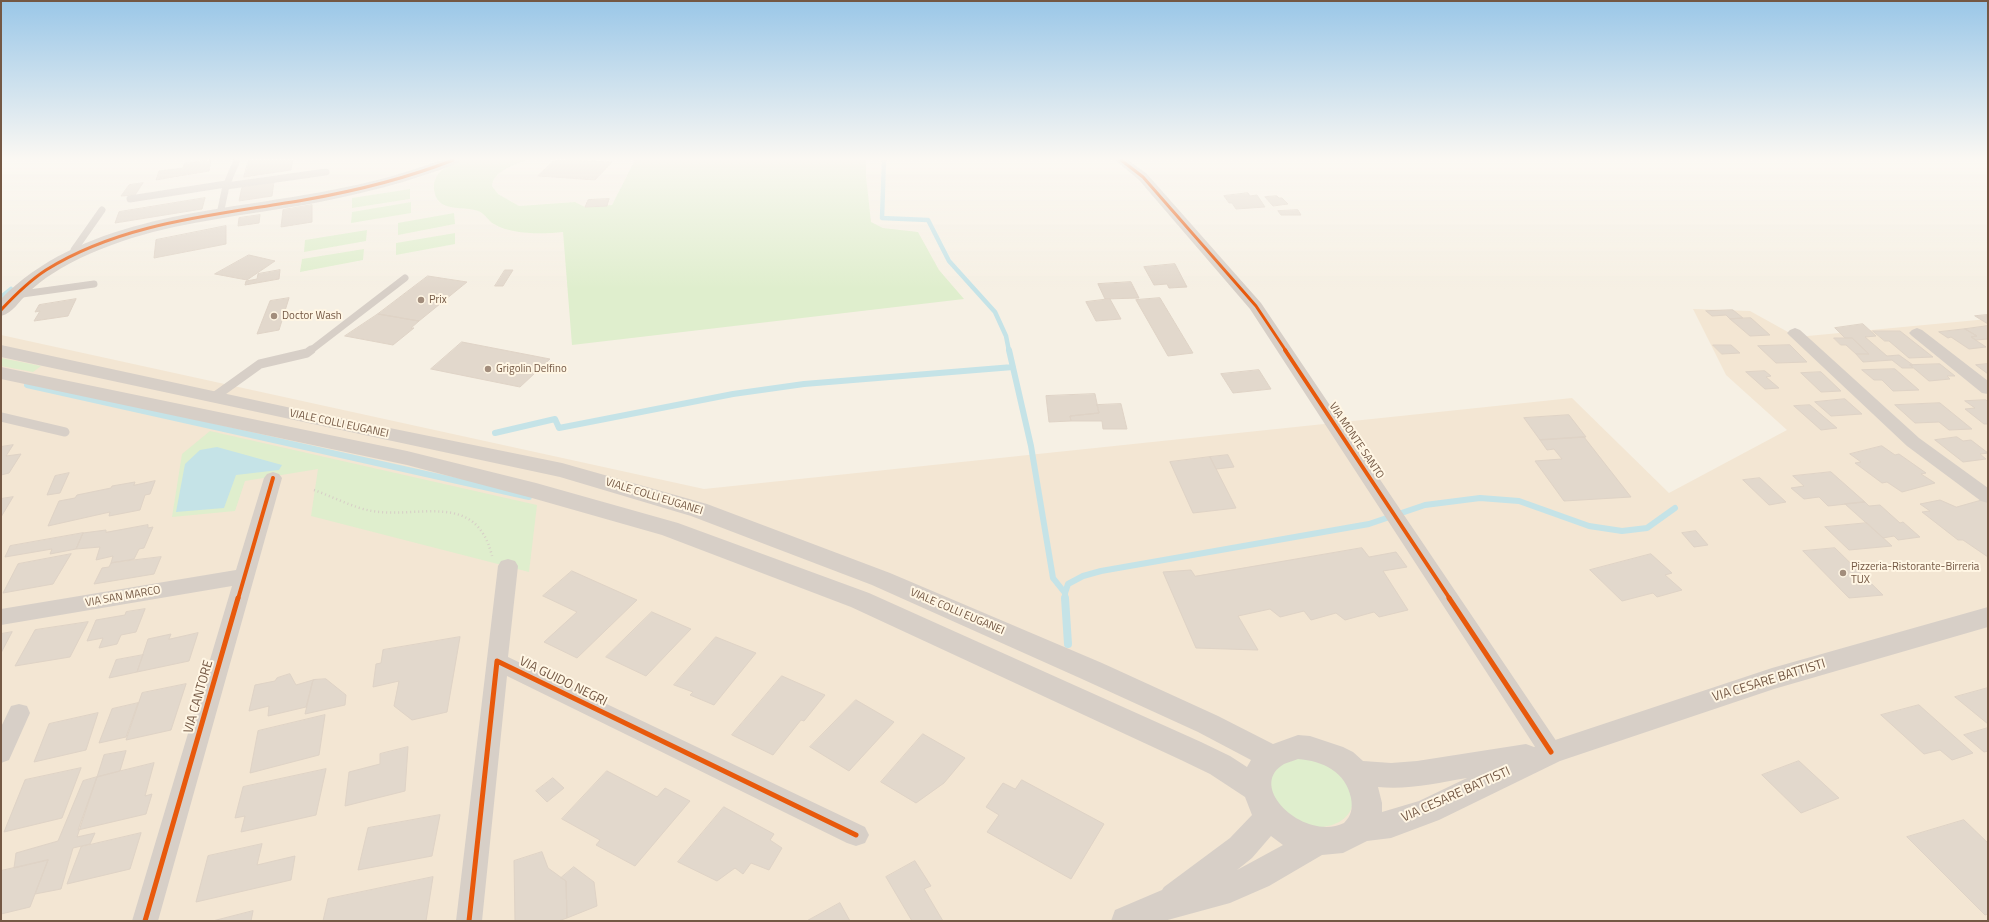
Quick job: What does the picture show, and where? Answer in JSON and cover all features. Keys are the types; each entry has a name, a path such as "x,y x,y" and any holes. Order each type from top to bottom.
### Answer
{"main road":[{"path":"6,304 44,272 93,245 124,234 279,203"},
{"name":"VIALE COLLI EUGANEI","path":"1,351 562,470 699,510 888,582 1092,671 1208,724 1270,756"},
{"name":"VIALE COLLI EUGANEI","path":"1,372 407,458 544,493 670,529 860,600 1209,760 1256,788"},
{"name":"VIA CESARE BATTISTI","path":"1256,788 1260,802 1269,817 1278,826 1290,834 1316,842 1332,842 1347,838 1358,829 1391,824 1428,811 1551,752 1772,679 1988,617"},
{"path":"1256,788 1257,775 1262,764 1270,756 1283,749 1298,747 1313,748 1330,753 1344,762 1356,774 1364,788 1368,803 1366,817 1358,829"},
{"name":"VIA CESARE BATTISTI","path":"1356,774 1391,776 1417,774 1551,752"},
{"name":"VIA CESARE BATTISTI","path":"1166,904 1241,848 1269,817"},
{"name":"VIA CESARE BATTISTI","path":"1128,921 1166,904 1230,888 1258,876 1316,842"}],"street":[{"name":"VIA MONTE SANTO","path":"1166,203 1256,306 1551,752"},
{"path":"1794,333 1913,442 1988,497"},
{"path":"1917,333 1988,389"},
{"name":"VIA CANTORE","path":"145,921 273,478"},
{"path":"469,921 497,661 500,562"},
{"name":"VIA SAN MARCO","path":"1,617 245,576"},
{"name":"VIA GUIDO NEGRI","path":"497,661 856,835"},
{"path":"1,753 19,713"}],"lane":[{"path":"220,214 222,203"},
{"path":"80,252 74,250 102,210"},
{"path":"214,397 260,364 307,353 405,278"},
{"path":"6,304 94,284"},
{"path":"1,417 64,432"}],"path":[{"path":"314,490 371,511 442,511 464,517 478,525 500,562"}],"shaded area":[{"path":"1693,309 1750,311 1797,337 1988,319 1988,921 1,921 1,335 704,489 1572,398 1669,493 1787,430 1726,375"}],"green space":[{"path":"352,203 384,203 352,208"},
{"path":"411,203 411,213 351,223 352,212"},
{"path":"441,203 514,203 519,206 577,203 585,207 612,205 613,203 869,203 871,222 883,228 918,232 939,270 964,299 572,345 563,232 528,233 509,230 494,224 483,213 478,211 450,207"},
{"path":"454,213 455,224 398,235 398,223"},
{"path":"367,230 366,241 304,252 305,240"},
{"path":"455,233 455,244 396,255 396,243"},
{"path":"364,249 363,260 300,272 302,259"},
{"path":"1,358 41,366 33,372 1,366"},
{"path":"210,431 537,505 529,572 311,516 318,469 245,481 235,511 172,517 182,454"},
{"path":"1310,758 1327,764 1333,768 1351,791 1353,802 1350,811 1344,819 1335,824 1324,827 1312,827 1299,824 1292,819 1270,796 1271,774 1286,760"}],"water":[{"path":"217,447 282,465 279,470 236,475 224,508 176,512 185,464 200,450"}],"building":[{"path":"174,203 204,203 202,209 115,223 119,212"},
{"path":"587,203 608,203 607,206 585,207"},
{"path":"1232,203 1262,203 1265,207 1236,209"},
{"path":"1270,203 1288,204 1273,206"},
{"path":"312,205 312,222 281,227 283,210"},
{"path":"1298,210 1301,215 1281,215 1278,211"},
{"path":"260,215 259,223 238,226 239,218"},
{"path":"226,226 226,244 154,258 156,240"},
{"path":"249,255 275,261 247,280 215,274"},
{"path":"1175,264 1187,287 1169,288 1167,284 1154,285 1144,267"},
{"path":"280,270 279,279 245,285 246,281 257,279 258,274"},
{"path":"505,270 513,270 503,286 495,286"},
{"path":"428,276 467,282 419,321 378,314"},
{"path":"1131,282 1139,298 1105,299 1098,284"},
{"name":"Doctor Wash","path":"289,298 279,330 257,334 270,301"},
{"path":"1160,298 1193,353 1168,356 1136,300"},
{"path":"76,299 68,316 34,321 40,311 35,312 39,305"},
{"path":"1110,299 1121,319 1096,321 1086,302"},
{"path":"1733,310 1743,318 1730,319 1726,315 1712,316 1706,311"},
{"path":"378,314 419,321 411,328 414,328 393,345 345,336"},
{"path":"1987,315 1988,324 1975,316"},
{"path":"1751,318 1770,335 1750,336 1730,319"},
{"path":"1863,324 1876,336 1865,337 1887,356 1899,355 1913,365 1910,365 1913,368 1902,368 1892,360 1863,362 1856,354 1869,354 1852,338 1845,338 1835,328"},
{"path":"1988,326 1988,339 1976,340 1971,337 1977,336 1965,329"},
{"path":"1965,329 1977,336 1971,337 1986,347 1969,349 1951,337 1948,338 1939,332"},
{"path":"1873,331 1900,331 1933,357 1909,358 1889,341 1885,341"},
{"path":"1834,338 1852,338 1869,354 1856,354 1846,345 1841,345"},
{"path":"462,342 550,359 520,387 431,369"},
{"path":"1713,345 1731,345 1740,353 1722,354"},
{"path":"1790,345 1807,362 1776,363 1758,346"},
{"path":"1940,364 1955,376 1947,376 1950,379 1929,381 1910,365"},
{"path":"1988,364 1988,374 1976,365"},
{"path":"1895,369 1919,390 1893,391 1882,380 1874,380 1862,370"},
{"path":"1259,370 1271,389 1233,393 1221,374"},
{"path":"1765,371 1771,376 1766,377 1779,388 1765,389 1746,372"},
{"path":"1821,372 1841,391 1821,392 1801,373"},
{"path":"1095,394 1099,413 1070,416 1071,421 1049,422 1046,396"},
{"path":"1845,399 1862,414 1831,416 1815,402"},
{"path":"1986,400 1988,402 1988,424 1984,424 1965,409 1975,408 1965,401"},
{"path":"1940,403 1972,429 1949,430 1939,422 1915,423 1895,405"},
{"path":"1121,404 1127,429 1103,429 1102,421 1071,421 1070,416 1099,413 1097,405"},
{"path":"1810,405 1837,428 1821,430 1794,406"},
{"path":"1569,415 1586,437 1540,440 1524,418"},
{"path":"1584,437 1631,497 1564,501 1535,461 1562,459 1554,449 1547,450 1540,440"},
{"path":"1957,437 1963,441 1971,440 1988,453 1980,454 1986,459 1963,462 1935,440"},
{"path":"13,445 6,456 21,454 9,473 1,475 1,447"},
{"path":"1882,446 1895,455 1899,454 1926,473 1921,474 1935,483 1902,492 1887,482 1882,483 1855,463 1861,462 1850,454"},
{"path":"1228,455 1234,467 1216,469 1210,457"},
{"path":"1210,457 1236,508 1193,513 1170,462"},
{"path":"1831,472 1865,502 1828,506 1819,497 1804,499 1791,488 1804,486 1793,476"},
{"path":"69,473 60,493 47,495 55,476"},
{"path":"1760,478 1786,502 1769,505 1743,480"},
{"path":"155,481 150,494 145,495 140,510 109,516 110,512 48,526 59,501 75,498 77,495 111,488 112,486 135,482 134,485"},
{"path":"13,497 1,517 1,499"},
{"path":"1986,499 1988,500 1988,557 1963,540 1958,540 1922,512 1930,511 1920,504 1940,500 1956,507"},
{"path":"1865,502 1869,506 1880,505 1900,523 1903,522 1920,537 1898,540 1894,536 1883,538 1845,504"},
{"path":"1867,523 1892,546 1849,550 1825,527"},
{"path":"148,525 148,528 153,527 144,548 139,549 134,559 111,563 113,556 96,560 100,547 76,549 83,533 106,530 106,532"},
{"path":"1696,531 1708,545 1694,547 1682,533"},
{"path":"83,533 76,549 50,554 52,549 5,557 10,546"},
{"path":"1362,548 1369,557 1396,552 1407,567 1383,571 1408,610 1379,617 1374,612 1345,620 1336,613 1311,620 1304,611 1280,617 1270,609 1238,616 1258,650 1196,648 1163,572 1191,570 1195,576"},
{"name":"Pizzeria-Ristorante-Birreria TUX","path":"1835,548 1883,595 1849,598 1803,551"},
{"path":"71,554 53,584 3,593 18,564"},
{"path":"1651,554 1672,573 1665,575 1682,590 1657,597 1653,593 1622,601 1590,570"},
{"path":"161,557 154,574 94,584 102,568 109,567 111,563"},
{"path":"572,571 637,600 577,658 544,642 577,612 543,596"},
{"path":"145,609 136,632 121,635 117,644 99,648 103,638 87,641 96,620 125,615 126,612"},
{"path":"652,612 691,629 646,676 606,657"},
{"path":"88,622 70,657 15,666 35,630"},
{"path":"12,632 1,653 1,634"},
{"path":"198,633 189,661 137,672 148,639 171,634 169,639"},
{"path":"460,637 447,712 412,720 394,706 399,681 373,687 376,664 381,663 383,650"},
{"path":"716,637 756,653 714,705 690,695 693,692 674,685"},
{"path":"143,655 137,672 109,678 116,660"},
{"path":"290,674 296,685 313,680 306,707 268,716 269,706 249,711 255,685 275,681 277,678"},
{"path":"782,676 825,695 804,721 801,720 773,755 732,735"},
{"path":"326,679 346,695 345,705 305,714 313,680"},
{"path":"186,684 171,730 126,740 142,693"},
{"path":"1988,688 1988,724 1955,697"},
{"path":"856,700 894,722 849,771 810,747"},
{"path":"138,703 126,737 99,743 112,709"},
{"path":"1919,705 1973,753 1952,760 1940,750 1924,754 1881,715"},
{"path":"98,713 86,750 34,762 49,724"},
{"path":"325,715 319,755 250,773 258,731"},
{"path":"1988,728 1988,751 1984,752 1964,735"},
{"path":"923,734 965,758 944,783 916,803 881,782"},
{"path":"408,747 405,791 345,806 349,772 380,764 380,754"},
{"path":"126,751 120,771 97,777 104,755"},
{"path":"1799,761 1839,798 1801,813 1762,775"},
{"path":"154,763 145,796 152,794 146,814 78,830 97,777"},
{"path":"81,768 62,818 4,832 25,780"},
{"path":"326,769 316,815 241,832 245,816 235,818 243,787"},
{"path":"607,771 657,797 665,788 690,801 635,866 596,845 600,840 562,819"},
{"path":"97,777 77,837 95,833 90,844 73,848 61,889 35,894 48,860 14,868 16,853 58,841 83,781"},
{"path":"553,778 564,788 547,802 536,791"},
{"path":"1022,780 1104,824 1071,879 987,832 999,815 986,807 1003,783 1015,789"},
{"path":"724,807 774,834 770,840 782,848 769,870 751,863 743,874 735,868 717,881 678,862"},
{"path":"440,815 432,856 358,870 368,828"},
{"path":"1964,820 1988,843 1988,914 1985,915 1907,837"},
{"path":"141,833 130,869 67,884 81,847"},
{"path":"262,844 257,865 295,856 291,880 196,902 208,856"},
{"path":"542,852 548,868 566,881 567,918 558,921 515,921 514,861"},
{"path":"48,860 30,907 1,914 1,871"},
{"path":"915,861 931,886 924,889 943,921 912,921 886,877"},
{"path":"574,867 594,882 597,906 567,918 566,881 561,878"},
{"path":"433,877 426,921 323,921 328,899"},
{"path":"840,903 850,921 807,921"},
{"path":"253,911 251,921 213,921"}],"waterway":[{"path":"883,203 882,218 928,220 949,261 995,312 1006,336 1009,351"},
{"path":"1,297 11,289"},
{"path":"1009,350 1013,367"},
{"path":"495,433 555,419 559,428 733,394 804,384 1013,367"},
{"path":"1013,367 1031,446 1053,578 1065,593"},
{"path":"27,385 529,497"},
{"path":"1065,593 1068,584 1083,576 1101,571 1369,524 1425,505 1480,498 1519,501 1589,526 1622,531 1647,528 1675,508"},
{"path":"1065,593 1065,598"},
{"path":"1065,598 1068,644"}],"cycle path":[{"path":"1,310 22,288 45,271 71,256 98,244 154,227 212,215 285,203"},
{"path":"1166,203 1256,306 1551,752"},
{"path":"145,921 273,478"},
{"path":"469,921 497,661 856,835"}],"place":[{"name":"Prix","path":"421,300"},
{"name":"Doctor Wash","path":"274,316"},
{"name":"Grigolin Delfino","path":"488,369"},
{"name":"Pizzeria-Ristorante-Birreria TUX","path":"1843,573"}]}
